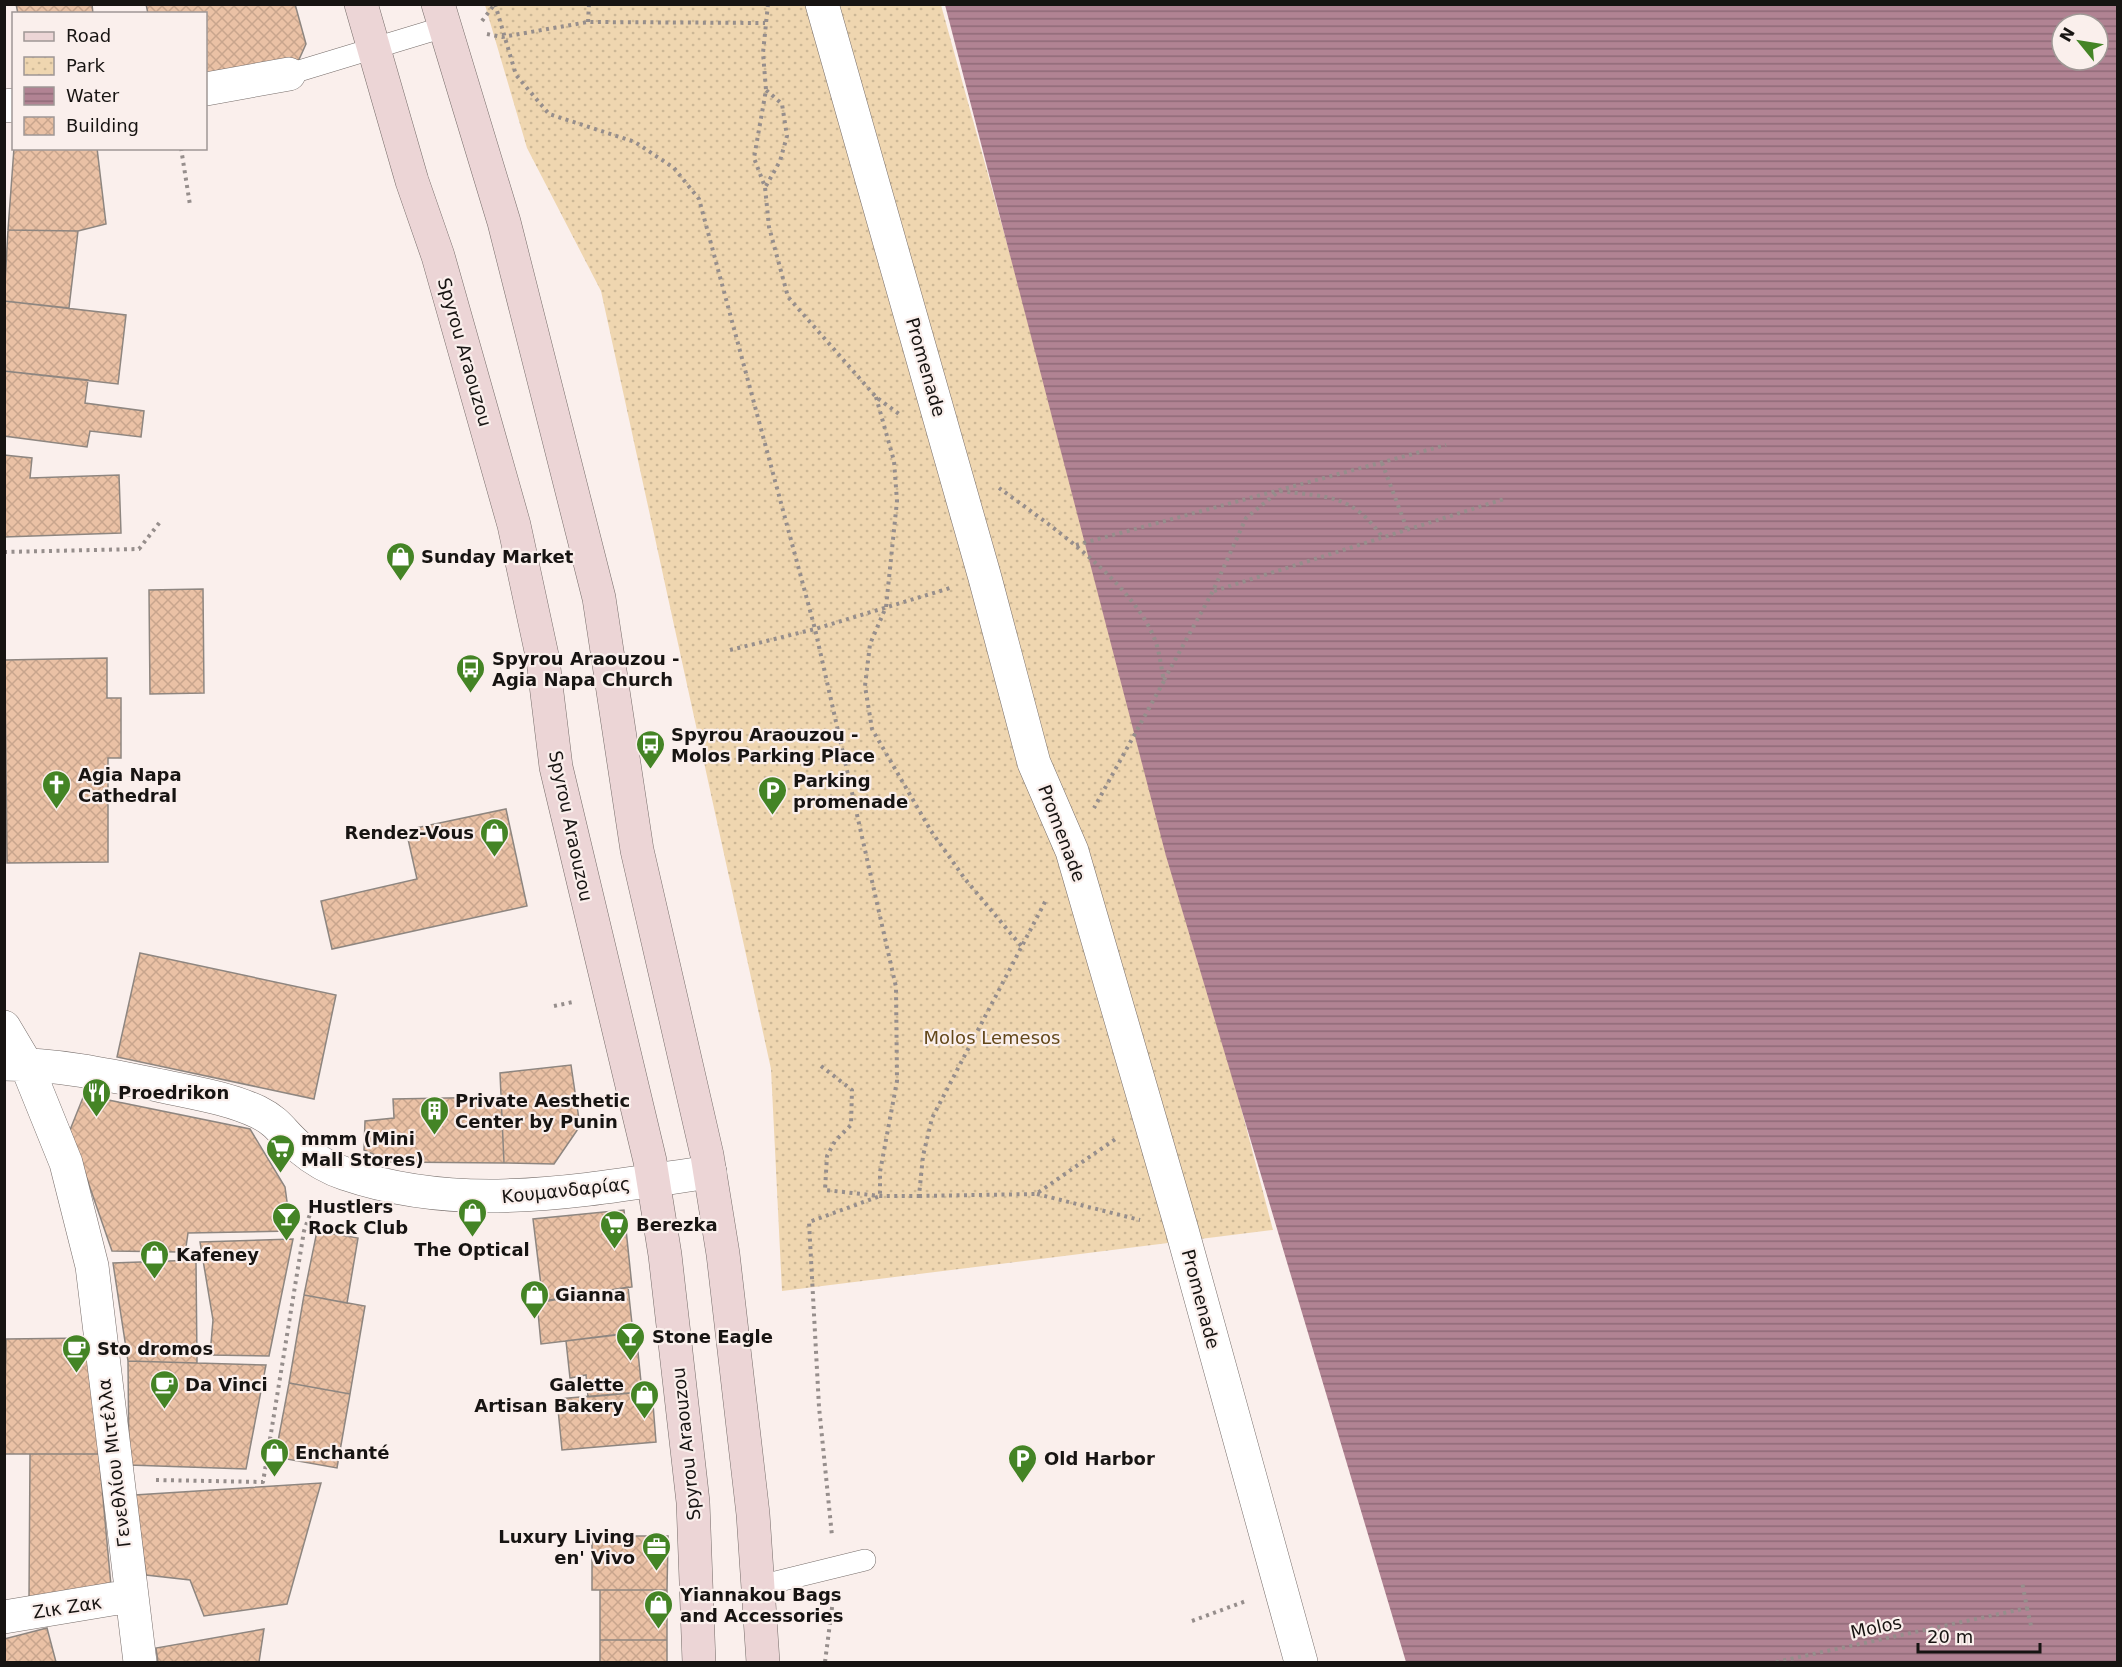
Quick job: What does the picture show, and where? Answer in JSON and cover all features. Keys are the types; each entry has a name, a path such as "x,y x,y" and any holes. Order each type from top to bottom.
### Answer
{"main road":[{"name":"Spyrou Araouzou","path":"361,4 412,181 438,256 514,525 543,660 556,767 653,1180 665,1255 693,1502 699,1662"},
{"path":"441,16 504,222 599,598 637,850 710,1173 726,1277 759,1586 763,1662"}],"street":[{"name":"Promenade","path":"822,4 950,452 1034,763 1072,851 1182,1230 1300,1662"},
{"path":"207,89 289,74"},
{"name":"Γενεθλίου Μιτέλλα","path":"4,1027 15,1064 66,1163 92,1266 130,1596 140,1662"},
{"name":"Κουμανδαρίας","path":"15,1064 93,1071 206,1095 256,1112 279,1124 299,1147 327,1165 351,1176 412,1191 477,1197 549,1195 710,1173"},
{"name":"Ζικ Ζακ","path":"4,1617 130,1596"}],"lane":[{"path":"289,74 373,47 441,16"},
{"path":"759,1586 866,1560"}],"path":[{"path":"495,4 502,37 516,75 549,114 635,142 674,168 699,199 815,628 896,987 897,1081 880,1172 880,1196"},
{"path":"588,22 589,4"},
{"path":"768,4 763,53 766,90 754,158 765,187 769,227 788,297 876,397 902,416"},
{"path":"483,34 502,37 588,22 765,23"},
{"path":"765,187 780,161 787,136 782,104 766,90"},
{"path":"181,150 190,205"},
{"path":"876,397 894,461 897,501 886,607 870,644 865,686 872,729 931,831 958,870 1022,946"},
{"path":"1075,545 1446,445"},
{"path":"950,452 1075,545 1133,602 1155,640 1164,681"},
{"path":"1382,463 1407,529"},
{"path":"919,1196 923,1156 932,1118 1107,783 1213,591 1246,518 1279,490 1340,499 1371,521 1383,538"},
{"path":"1213,591 1504,499"},
{"path":"4,552 139,549 160,522"},
{"path":"730,650 815,628 985,578"},
{"path":"820,1066 852,1090 853,1106 851,1125 835,1141 827,1156 825,1190 880,1196 1036,1194 1182,1230"},
{"path":"1036,1194 1149,1116"},
{"path":"116,1479 263,1482 304,1231 327,1165"},
{"path":"825,1662 836,1568 819,1407 809,1222 880,1196"},
{"path":"2022,1582 2032,1630"},
{"path":"1192,1621 1255,1597"},
{"name":"Molos","path":"1776,1662 2027,1608"}],"green space":[{"name":"Molos Lemesos","path":"485,5 941,5 1147,748 1273,1230 782,1291 771,1069 601,291 527,148"}],"water":[{"path":"945,5 2117,5 2117,1662 1406,1662 1166,856"}],"building":[{"path":"16,4 92,4 93,12 18,12"},
{"path":"146,4 295,4 306,44 297,64 207,81 207,12 148,12"},
{"path":"14,150 97,150 106,224 78,231 8,230"},
{"path":"8,230 78,231 69,308 4,301"},
{"path":"4,301 126,315 118,384 4,371"},
{"path":"4,371 88,380 85,403 144,411 141,437 90,431 87,447 4,436"},
{"path":"4,455 32,458 30,478 119,475 121,533 4,537"},
{"path":"203,589 204,693 150,694 149,590"},
{"name":"Agia Napa Cathedral","path":"107,658 107,698 121,698 121,758 108,758 108,862 7,863 5,660"},
{"path":"506,809 527,906 332,949 321,901 417,879 406,830"},
{"path":"140,953 336,995 314,1099 117,1057"},
{"path":"571,1065 580,1126 554,1164 504,1163 500,1073"},
{"path":"84,1095 250,1129 285,1187 291,1231 188,1233 184,1261 179,1252 112,1251 70,1130"},
{"name":"Private Aesthetic Center by Punin","path":"501,1097 504,1163 390,1162 364,1150 365,1121 394,1118 393,1099"},
{"path":"624,1210 632,1287 543,1302 533,1219"},
{"path":"317,1231 358,1238 347,1303 304,1295"},
{"path":"293,1239 269,1356 210,1355 213,1320 200,1242"},
{"path":"196,1260 197,1363 128,1361 113,1263"},
{"path":"628,1287 633,1333 541,1344 537,1302"},
{"path":"304,1295 365,1306 350,1394 289,1383"},
{"path":"636,1332 642,1392 588,1397 586,1375 570,1378 566,1341"},
{"path":"89,1338 99,1454 4,1454 6,1339"},
{"path":"128,1361 266,1365 246,1469 129,1465"},
{"path":"289,1383 350,1394 337,1468 275,1457"},
{"path":"652,1391 656,1442 562,1450 557,1399"},
{"path":"30,1454 99,1454 111,1586 29,1600"},
{"path":"321,1483 287,1604 204,1616 190,1580 146,1575 135,1495"},
{"path":"592,1536 668,1536 667,1590 592,1590"},
{"path":"600,1590 667,1590 667,1640 600,1640"},
{"path":"47,1628 56,1662 4,1662 4,1639"},
{"path":"264,1629 259,1662 158,1662 156,1648"},
{"path":"600,1640 667,1640 667,1662 600,1662"}],"place":[{"name":"Sunday Market","path":"400,582"},
{"name":"Spyrou Araouzou - Agia Napa Church","path":"471,694"},
{"name":"Spyrou Araouzou - Molos Parking Place","path":"650,770"},
{"name":"Agia Napa Cathedral","path":"57,810"},
{"name":"Parking promenade","path":"772,816"},
{"name":"Rendez-Vous","path":"495,858"},
{"name":"Proedrikon","path":"97,1118"},
{"name":"Private Aesthetic Center by Punin","path":"434,1136"},
{"name":"mmm (Mini Mall Stores)","path":"280,1174"},
{"name":"The Optical","path":"472,1238"},
{"name":"Hustlers Rock Club","path":"287,1242"},
{"name":"Berezka","path":"615,1250"},
{"name":"Kafeney","path":"155,1280"},
{"name":"Gianna","path":"534,1320"},
{"name":"Stone Eagle","path":"631,1362"},
{"name":"Sto dromos","path":"76,1374"},
{"name":"Da Vinci","path":"164,1410"},
{"name":"Galette Artisan Bakery","path":"645,1420"},
{"name":"Enchanté","path":"274,1478"},
{"name":"Old Harbor","path":"1023,1484"},
{"name":"Luxury Living en' Vivo","path":"656,1572"},
{"name":"Yiannakou Bags and Accessories","path":"659,1630"}]}
